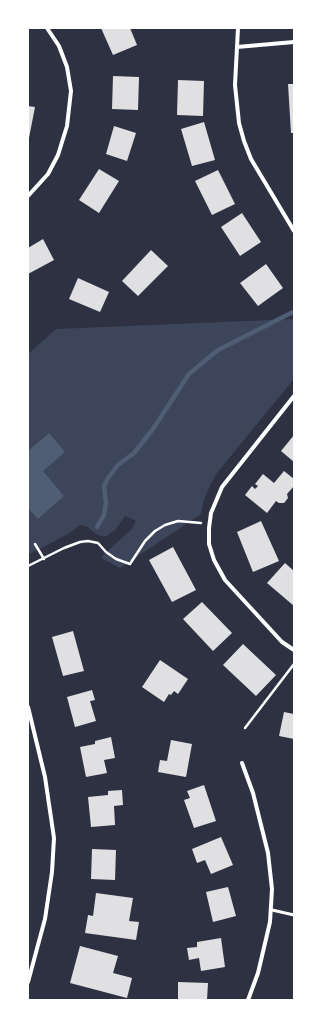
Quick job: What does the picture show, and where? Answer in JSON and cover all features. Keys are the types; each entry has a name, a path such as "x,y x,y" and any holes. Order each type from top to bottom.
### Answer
{"street":[{"path":"28,196 48,174 58,155 67,126 71,91 67,66 59,46 46,28"},
{"path":"238,28 235,85 239,123 251,159 294,231"},
{"path":"237,47 294,42"},
{"path":"294,396 222,487 212,513 209,528 209,544 214,560 224,580 282,642 294,650"},
{"path":"28,707 45,777 54,838 52,872 45,919 28,982"},
{"path":"242,763 253,793 268,853 272,888 272,910 270,922 258,973 248,1000"}],"lane":[{"path":"272,910 294,915"}],"path":[{"path":"28,566 64,548 88,540 98,544 116,559 130,564 145,541 155,531 165,525 178,521 203,523"},
{"path":"35,544 44,559"},
{"path":"245,728 294,664"}],"shaded area":[{"path":"294,319 294,379 217,473 204,500 201,514 120,568 101,558 131,530 136,521 125,516 116,529 107,536 96,534 86,526 80,525 68,534 28,555 28,354 56,329"},
{"path":"49,433 65,452 43,471 64,496 38,519 28,508 28,451"}],"building":[{"path":"101,28 130,28 137,45 113,55"},
{"path":"113,76 139,77 138,110 112,109"},
{"path":"178,80 204,81 203,116 177,115"},
{"path":"288,84 294,84 294,133 291,133"},
{"path":"28,106 35,107 29,138 28,138"},
{"path":"204,122 215,160 192,166 181,129"},
{"path":"114,126 136,133 127,161 106,154"},
{"path":"99,169 119,181 99,213 79,200"},
{"path":"218,170 235,204 212,215 195,181"},
{"path":"242,213 261,242 240,256 221,227"},
{"path":"43,239 54,260 28,274 28,248"},
{"path":"151,250 168,266 138,296 122,281"},
{"path":"266,264 283,288 258,306 240,283"},
{"path":"78,278 109,292 100,312 69,299"},
{"path":"294,435 294,462 281,451"},
{"path":"284,471 294,479 294,486 287,494 288,498 284,503 279,503 276,501 267,513 245,495 252,486 255,489 258,486 255,484 263,474 274,483"},
{"path":"261,521 279,561 253,572 237,532"},
{"path":"173,547 196,590 172,602 149,560"},
{"path":"285,563 294,571 294,606 267,583"},
{"path":"202,602 232,633 213,651 183,619"},
{"path":"73,631 84,671 63,676 52,637"},
{"path":"243,644 276,675 256,696 223,665"},
{"path":"160,660 188,679 178,694 174,691 171,695 169,694 164,702 142,687"},
{"path":"92,690 95,700 90,701 96,721 75,727 67,697"},
{"path":"284,712 294,714 294,739 279,736"},
{"path":"111,737 115,758 104,760 107,773 86,777 80,747 95,744 95,741"},
{"path":"171,740 192,744 186,777 158,772 160,760 167,761"},
{"path":"204,785 216,821 194,828 184,800 190,798 187,791"},
{"path":"122,790 123,805 114,806 115,825 91,827 88,797 108,795 108,791"},
{"path":"221,837 233,865 211,874 205,860 197,863 192,849"},
{"path":"92,849 116,850 115,880 91,879"},
{"path":"228,887 236,916 213,922 206,892"},
{"path":"96,893 133,898 129,921 139,922 136,940 85,933 88,915 93,916"},
{"path":"221,938 225,967 201,971 199,958 189,960 187,948 197,947 197,942"},
{"path":"80,946 118,956 113,973 132,978 127,998 70,983"},
{"path":"178,982 208,983 207,1000 178,1000"}],"waterway":[{"path":"97,527 104,515 106,503 104,486 108,478 118,465 134,453 153,429 189,374 218,350 293,312"}]}
